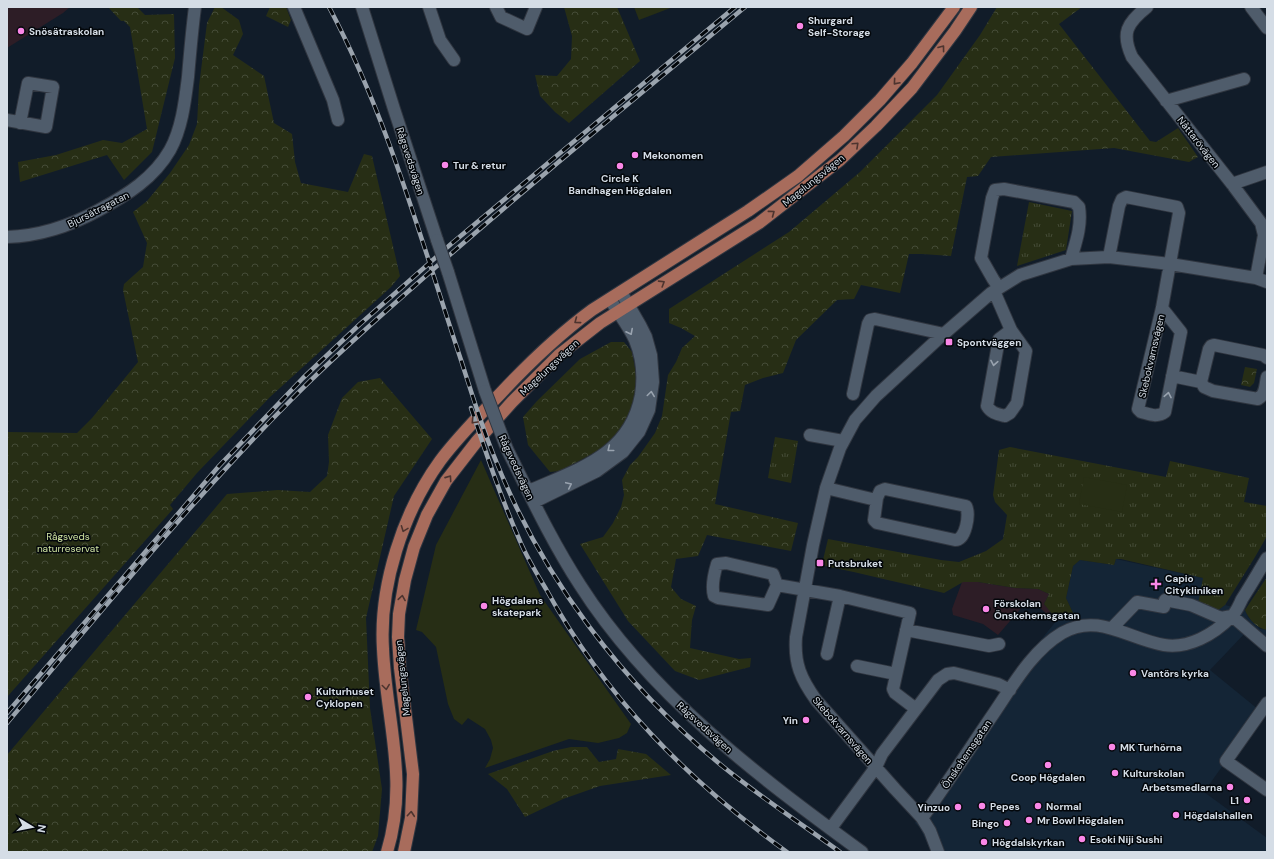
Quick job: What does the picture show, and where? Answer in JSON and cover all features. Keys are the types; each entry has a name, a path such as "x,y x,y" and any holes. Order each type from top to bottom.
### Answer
{"main road":[{"name":"Magelungsvägen","path":"388,852 397,805 397,770 384,667 382,631 391,571 407,521 422,490 431,476 451,448 471,424 534,359 560,335 610,298 748,211 798,176 844,136 880,100 912,63 954,7"},
{"name":"Magelungsvägen","path":"404,852 411,818 413,774 400,668 398,628 401,598 410,559 420,531 446,481 482,435 512,402 559,355 594,327 759,223 840,160 876,126 912,88 971,7"}],"street":[{"name":"Bjursätragatan","path":"7,237 34,235 56,230 79,221 131,192 146,179 161,162 170,150 176,137 183,112 195,7"},
{"path":"294,7 333,100 338,120"},
{"name":"Rågsvedsvägen","path":"362,7 485,391 507,449 548,531 580,586 608,625 638,661 692,717 796,803 862,852"},
{"path":"429,7 440,40 454,60"},
{"path":"496,7 501,17 527,29 536,7"},
{"name":"Nåttarövägen","path":"1147,7 1138,14 1128,27 1126,36 1127,46 1132,57 1261,223 1264,235 1262,280"},
{"path":"1251,7 1267,28"},
{"path":"1166,101 1244,79"},
{"path":"7,120 20,123"},
{"path":"1232,184 1267,172"},
{"path":"1011,330 999,339 987,406 988,409 994,413 1005,416 1010,413 1016,403 1026,351 1011,330 993,279 981,258 992,198 995,190 1004,188 1074,202 1079,207 1081,217 1079,231 1071,259"},
{"name":"Skebokvarnsvägen","path":"1109,257 1119,206 1122,199 1126,197 1177,207 1179,213 1162,308 1138,409 1141,412 1155,416 1161,416 1165,412 1181,332 1162,308"},
{"name":"Skebokvarnsvägen","path":"938,852 930,831 922,818 816,700 806,687 798,669 795,647 796,637 814,540 826,488 843,441 854,420 876,396 944,334 996,290 1020,275 1071,259 1109,257 1170,264 1262,280"},
{"path":"531,497 597,472 623,452 639,432 649,410 653,382 651,355 646,337 621,292"},
{"path":"531,497 604,454 621,439 637,412 642,391 642,369 638,350 635,340 610,298"},
{"path":"853,394 870,320 875,319 944,334"},
{"path":"1267,358 1263,355 1214,345 1211,346 1201,382 1204,387 1213,391 1258,399 1262,397 1264,393 1267,376"},
{"path":"1172,376 1201,382"},
{"path":"810,435 843,441"},
{"path":"826,488 876,500"},
{"path":"885,489 966,506 968,510 962,537 958,540 877,523 874,520 876,500 880,491 885,489"},
{"name":"Önskehemsgatan","path":"922,818 1010,690 1036,656 1052,640 1064,632 1088,625 1098,625 1165,645 1180,645 1193,642 1214,631 1232,616 1267,558"},
{"path":"720,563 726,563 773,574 777,586 768,605 718,598 714,596 712,592 717,564 720,563"},
{"path":"777,586 840,596 910,613 893,689 895,693 916,709"},
{"path":"828,654 840,596"},
{"path":"1112,628 1137,602 1164,606 1165,600 1192,605 1220,618 1232,616 1267,646"},
{"path":"906,630 989,646 999,644"},
{"path":"857,666 896,674"},
{"path":"831,828 876,767 882,754 938,680 947,674 954,673 998,684 1010,690"},
{"path":"1267,703 1226,761 1267,790"}],"shaded area":[{"name":"Snösätraskolan","path":"7,7 70,7 63,13 7,48"},
{"path":"1116,559 1203,578 1217,611 1225,605 1245,610 1248,617 1260,629 1267,630 1267,645 1247,631 1210,670 1259,710 1204,792 1267,838 1267,852 931,852 920,828 915,823 1014,673 1057,620 1074,615 1066,598 1073,566 1080,560 1114,565"},
{"name":"Förskolan Önskehemsgatan","path":"962,582 978,582 1015,588 1038,589 1049,594 1044,604 1051,612 1047,614 1029,599 998,635 983,624 953,615 952,609"}],"green space":[{"path":"108,7 137,7 145,15 174,14 175,58 152,152 124,180 107,155 20,182 18,162 56,155 103,140 122,143 147,129 130,27 124,21 121,21"},
{"name":"Rågsveds naturreservat","path":"215,7 221,7 239,20 243,34 233,55 264,76 274,123 292,134 295,162 301,183 348,192 364,154 372,156 400,276 391,287 270,397 197,473 170,505 173,509 7,697 7,432 77,433 92,418 138,362 123,290 124,284 143,267 147,243 133,212 147,201 170,173 189,145 197,124 199,86 207,23"},
{"path":"270,7 286,7 291,20 288,27 266,16"},
{"path":"564,7 617,7 640,61 569,123 555,112 540,96 535,75 557,76 571,59 572,36"},
{"path":"634,7 673,7 639,20"},
{"path":"997,7 1082,7 1059,24 1150,141 1156,142 1178,128 1198,157 1189,162 1114,148 991,157 978,176 967,177 951,256 909,254 900,293 861,285 854,299 837,300 796,340 783,373 763,378 745,385 740,411 731,412 715,504 798,523 791,551 707,535 698,556 676,559 671,587 681,599 696,606 692,620 690,648 739,659 751,658 750,667 699,680 675,671 628,621 580,544 603,537 613,523 621,507 624,495 622,480 630,465 638,457 655,433 662,416 668,375 682,348 695,336 669,323 669,309 789,232 860,172 937,95 980,35"},
{"path":"1029,202 1072,211 1066,250 1017,266"},
{"path":"611,342 624,342 632,352 636,374 636,393 631,412 620,430 607,446 560,471 550,472 528,445 523,417 537,401 580,359"},
{"path":"1245,367 1257,369 1254,383 1250,387 1241,385"},
{"path":"380,378 432,439 394,496 366,618 370,708 382,789 378,836 372,852 7,852 7,755 227,494 278,490 310,492 327,476 329,462 328,435 342,398 358,382"},
{"path":"775,437 798,441 791,483 768,478"},
{"path":"1010,447 1166,477 1170,461 1249,478 1244,502 1267,506 1267,536 1225,605 1217,611 1198,604 1203,578 1121,559 1116,559 1114,565 1080,560 1073,566 1066,598 1074,615 1057,620 1044,604 1049,594 1038,589 1015,588 978,582 963,582 944,593 825,566 823,560 828,539 959,562 986,551 1003,539 1007,515 995,502 993,495 999,450"},
{"name":"Högdalens skatepark","path":"481,460 540,595 631,724 627,733 619,738 598,743 569,739 485,768 490,759 493,748 491,740 485,729 468,718 462,725 454,719 448,704 436,647 422,632 416,630 436,545"},
{"path":"1084,477 1127,485 1122,512 1079,504"},
{"path":"1267,577 1267,630 1254,623 1245,610"},
{"path":"571,747 587,747 599,762 616,759 618,749 646,754 671,775 600,786 563,799 525,817 507,789 488,774 553,751"}],"railway":[{"path":"329,7 350,49 386,136 491,449 515,505 537,547 562,588 589,627 651,700 685,734 721,765 765,799 840,852"},
{"path":"7,713 219,466 303,378 359,325 451,244 735,7"},
{"path":"7,723 181,518 307,384 338,354 500,211 745,7"},
{"path":"471,408 500,492 532,566 569,628 595,666 622,701 683,766 751,825 787,852"}],"place":[{"name":"Shurgard Self-Storage","path":"800,26"},
{"name":"Snösätraskolan","path":"21,31"},
{"name":"Mekonomen","path":"635,155"},
{"name":"Tur & retur","path":"445,165"},
{"name":"Circle K Bandhagen Högdalen","path":"620,166"},
{"name":"Spontväggen","path":"949,342"},
{"name":"Putsbruket","path":"820,563"},
{"name":"Capio Citykliniken","path":"1156,584"},
{"name":"Högdalens skatepark","path":"484,606"},
{"name":"Förskolan Önskehemsgatan","path":"986,609"},
{"name":"Vantörs kyrka","path":"1133,673"},
{"name":"Kulturhuset Cyklopen","path":"308,697"},
{"name":"Yin","path":"806,720"},
{"name":"MK Turhörna","path":"1112,747"},
{"name":"Coop Högdalen","path":"1048,765"},
{"name":"Kulturskolan","path":"1115,773"},
{"name":"Arbetsmedlarna","path":"1230,787"},
{"name":"L1","path":"1247,800"},
{"name":"Pepes","path":"982,806"},
{"name":"Normal","path":"1038,806"},
{"name":"Yinzuo","path":"958,807"},
{"name":"Högdalshallen","path":"1176,815"},
{"name":"Mr Bowl Högdalen","path":"1029,820"},
{"name":"Bingo","path":"1007,823"},
{"name":"Esoki Niji Sushi","path":"1082,839"},
{"name":"Högdalskyrkan","path":"984,842"}]}
